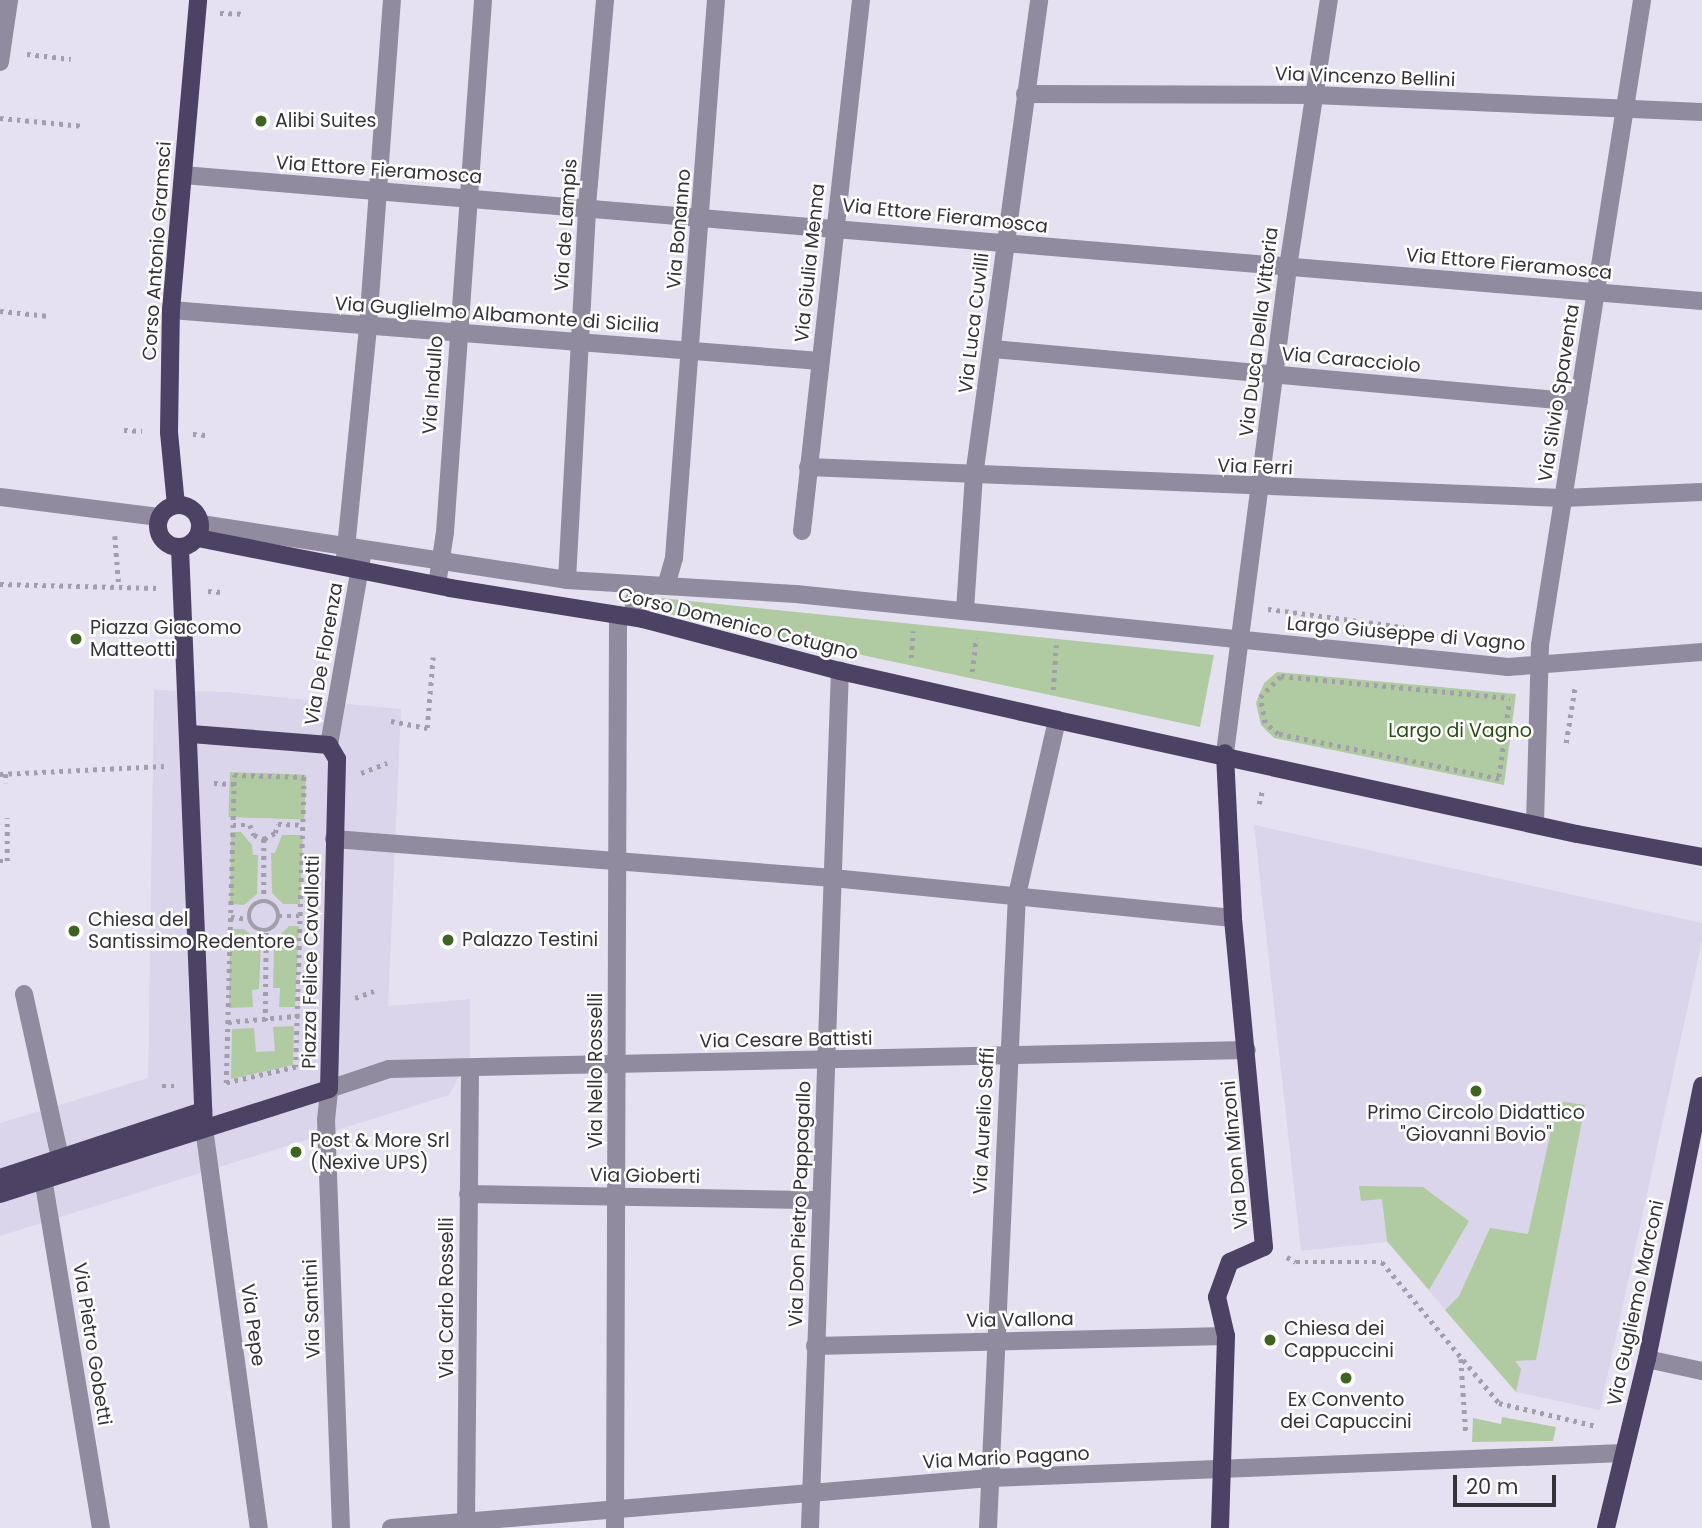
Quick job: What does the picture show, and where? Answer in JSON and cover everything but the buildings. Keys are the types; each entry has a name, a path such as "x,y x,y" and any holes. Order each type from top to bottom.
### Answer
{"main road":[{"name":"Corso Antonio Gramsci","path":"176,505 169,432 171,310 198,0"},
{"path":"180,548 160,538 159,517 176,505 195,512 199,531 180,548 191,734 204,1120"},
{"name":"Corso Domenico Cotugno","path":"199,531 352,569 643,619 840,671 1057,720 1225,754"},
{"path":"191,734 329,745"},
{"name":"Piazza Felice Cavallotti","path":"43,1173 204,1120 329,1089 337,759 329,745"},
{"path":"1225,754 1577,834 1702,857"},
{"name":"Via Don Minzoni","path":"1220,1528 1226,1336 1217,1297 1230,1262 1264,1247 1233,918 1225,754"},
{"name":"Via Gugliemo Marconi","path":"1606,1528 1647,1359 1702,1085"},
{"path":"0,1178 43,1173"},
{"path":"0,1194 43,1173"}],"street":[{"path":"1,56 9,0"},
{"name":"Via De Florenza","path":"329,745 355,549 377,191 392,0"},
{"name":"Via Indullo","path":"443,586 449,564 457,333 483,0"},
{"name":"Via de Lampis","path":"567,580 587,206 605,0"},
{"name":"Via Bonanno","path":"643,619 634,603 638,593 658,586 674,558 702,216 716,0"},
{"name":"Via Giulia Menna","path":"802,531 861,0"},
{"name":"Via Luca Cuvilli","path":"965,610 974,477 1038,0"},
{"name":"Via Duca Della Vittoria","path":"1225,754 1288,267 1329,0"},
{"name":"Via Silvio Spaventa","path":"1538,667 1623,108 1642,0"},
{"name":"Via Vincenzo Bellini","path":"1026,94 1314,95 1702,112"},
{"name":"Via Ettore Fieramosca","path":"183,175 835,226 1006,245 1702,301"},
{"name":"Via Guglielmo Albamonte di Sicilia","path":"171,310 820,361"},
{"name":"Via Caracciolo","path":"993,349 1578,402"},
{"name":"Via Ferri","path":"808,467 974,477 1563,498 1702,492"},
{"path":"0,496 159,517"},
{"name":"Corso Domenico Cotugno","path":"199,531 355,549 567,580 965,610 1240,640"},
{"name":"Via Nello Rosselli","path":"615,1528 618,615"},
{"name":"Largo Giuseppe di Vagno","path":"1240,640 1508,667 1538,667 1535,824"},
{"path":"1538,667 1702,652"},
{"name":"Via Don Pietro Pappagallo","path":"810,1528 840,671"},
{"name":"Via Aurelio Saffi","path":"988,1528 993,1342 1017,895 1057,720"},
{"path":"334,839 618,864 833,878 1233,918"},
{"path":"24,994 62,1167"},
{"name":"Via Cesare Battisti","path":"329,1089 389,1069 1247,1050"},
{"name":"Via Carlo Rosselli","path":"466,1525 470,1068"},
{"name":"Via Santini","path":"329,1089 326,1120 341,1528"},
{"name":"Via Pepe","path":"204,1120 259,1528"},
{"name":"Via Pietro Gobetti","path":"43,1173 101,1528"},
{"name":"Via Gioberti","path":"468,1194 821,1200"},
{"name":"Via Vallona","path":"816,1346 1226,1336"},
{"path":"1647,1359 1702,1371"},
{"name":"Via Mario Pagano","path":"391,1528 466,1525 615,1509 990,1478 1624,1452"}],"path":[{"path":"1,56 71,59"},
{"path":"0,118 84,126"},
{"path":"0,311 49,316"},
{"path":"109,511 117,540 119,587"},
{"path":"0,584 221,592"},
{"path":"1280,609 1287,612"},
{"path":"900,628 926,631"},
{"path":"911,658 914,629"},
{"path":"964,634 990,637"},
{"path":"972,672 976,635"},
{"path":"1043,642 1070,645"},
{"path":"1053,690 1056,643"},
{"path":"897,655 923,661"},
{"path":"391,721 427,728 433,657"},
{"path":"1508,667 1510,698 1499,779 1278,734 1265,723 1260,697 1281,676 1510,698"},
{"path":"960,669 986,675"},
{"path":"1040,687 1066,693"},
{"path":"6,783 3,774 165,766"},
{"path":"234,775 304,777 296,1067 226,1083 233,825 234,775"},
{"path":"0,861 7,861 7,818"},
{"path":"264,839 275,833 278,824 303,825"},
{"path":"233,825 250,825 254,835 264,839"},
{"path":"264,839 264,901"},
{"path":"264,901 277,907 279,916 274,928 266,931 253,927 249,919 253,906 264,901"},
{"path":"279,916 300,916"},
{"path":"231,917 249,919"},
{"path":"265,1021 266,931"},
{"path":"228,1022 298,1018"},
{"path":"1264,1247 1296,1262 1382,1262 1499,1404 1629,1433"},
{"path":"1461,1358 1469,1459"}],"shaded area":[{"path":"154,690 227,692 401,709 388,1006 470,999 470,1056 449,1095 0,1236 0,1123 148,1078"},
{"name":"Primo Circolo Didattico \"Giovanni Bovio\"","path":"1254,825 1702,923 1702,941 1600,1410 1516,1392 1387,1242 1301,1251"}],"green space":[{"path":"651,597 1214,655 1200,727 651,610 646,603"},
{"name":"Largo di Vagno","path":"1277,672 1516,694 1504,785 1274,738 1261,725 1256,703 1264,683"},
{"path":"230,772 306,775 304,820 228,817"},
{"path":"231,832 241,832 252,845 253,855 258,855 257,894 244,905 230,904"},
{"path":"282,835 303,835 300,904 283,904 272,893 271,853 275,853"},
{"path":"289,926 299,926 295,1007 279,1007 280,988 273,988 274,941"},
{"path":"230,929 244,929 261,942 259,989 252,990 253,1007 229,1008"},
{"path":"294,1026 293,1065 231,1079 232,1029 254,1028 256,1052 275,1051 273,1027"},
{"path":"1565,1102 1585,1105 1536,1360 1515,1361 1521,1369 1516,1392 1445,1310 1459,1296 1490,1228 1528,1234 1557,1104"},
{"path":"1359,1186 1423,1187 1469,1221 1429,1290 1387,1241 1382,1199 1361,1201"},
{"path":"1502,1417 1556,1427 1553,1441 1472,1442 1473,1418 1501,1424"}],"place":[{"name":"Alibi Suites","path":"261,121"},
{"name":"Piazza Giacomo Matteotti","path":"76,639"},
{"name":"Chiesa del Santissimo Redentore","path":"74,931"},
{"name":"Palazzo Testini","path":"448,940"},
{"name":"Primo Circolo Didattico \"Giovanni Bovio\"","path":"1476,1091"},
{"name":"Post & More Srl (Nexive UPS)","path":"296,1152"},
{"name":"Chiesa dei Cappuccini","path":"1270,1340"},
{"name":"Ex Convento dei Capuccini","path":"1346,1378"}]}
